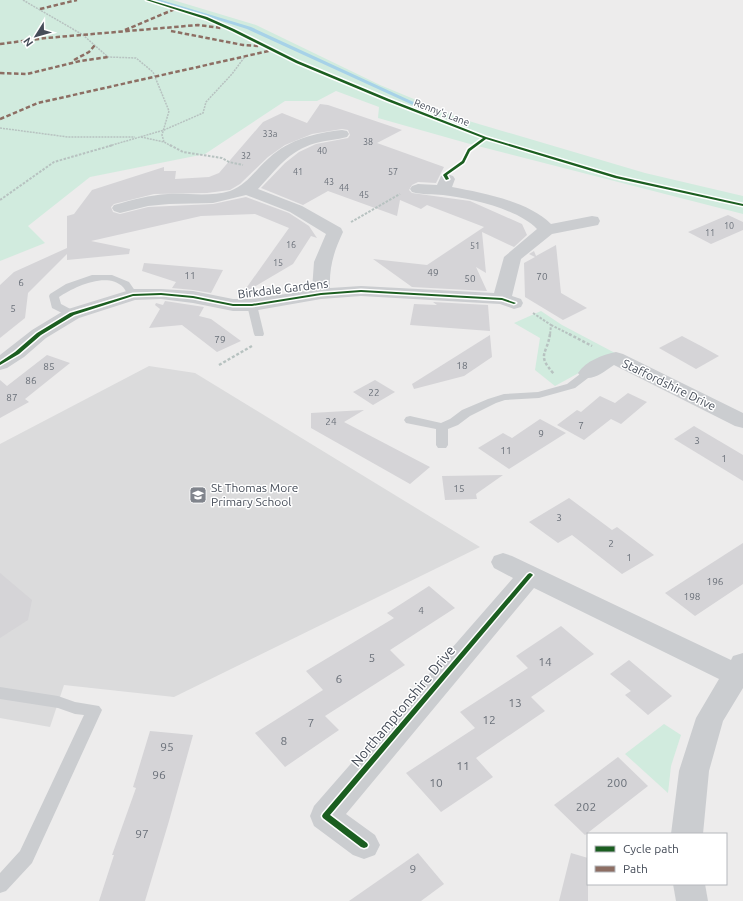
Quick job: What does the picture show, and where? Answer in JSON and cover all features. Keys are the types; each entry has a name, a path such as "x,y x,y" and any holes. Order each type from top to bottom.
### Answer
{"street":[{"path":"120,208 156,195 215,198 232,195 247,190 278,157 313,133 342,134"},
{"path":"418,189 445,184 468,195 510,208 536,219 547,230"},
{"path":"247,190 296,209 335,232"},
{"path":"508,301 514,257 547,230 592,221"},
{"name":"Birkdale Gardens","path":"321,294 320,269 325,250 335,232"},
{"name":"Birkdale Gardens","path":"0,364 17,353 39,334 72,314 133,295 161,294 192,297 233,305 252,305 321,294 361,291 508,301"},
{"name":"Staffordshire Drive","path":"588,373 607,360 616,358 743,421"},
{"path":"503,562 739,670 710,718 694,771 687,833"},
{"name":"Northamptonshire Drive","path":"364,845 325,816 530,575"},
{"path":"689,885 692,901"}],"lane":[{"path":"72,314 56,306 54,296 69,286 92,278 112,278 126,284 133,295"},
{"path":"252,305 258,334"},
{"name":"Staffordshire Drive","path":"442,426 454,422 466,413 504,397 539,395 571,386 588,373"},
{"path":"410,420 442,426 442,445"},
{"path":"0,693 58,702 75,708 94,710 26,857 0,885"}],"path":[{"path":"23,0 40,8 83,35 108,57 136,58 153,72 169,111 162,136 164,142"},
{"path":"0,200 54,162 164,130 203,113 206,102 232,74 246,55"},
{"path":"0,128 68,137 139,137 164,142 183,152 222,158 229,162 266,170"},
{"path":"335,232 398,195 418,189"},
{"path":"508,301 616,358"},
{"path":"551,325 549,339 543,352 544,362 554,373 571,386"},
{"path":"220,365 257,344 258,334"}],"shaded area":[{"name":"St Thomas More Primary School","path":"149,366 195,373 480,547 174,697 64,685 50,727 0,718 0,444"}],"green space":[{"path":"0,0 173,0 256,25 380,85 462,119 645,173 743,196 743,214 470,144 378,118 379,107 336,91 317,101 285,101 205,154 90,177 28,226 45,243 0,261"},
{"path":"541,311 562,325 615,353 555,386 535,370 540,338 514,323"},
{"path":"664,724 681,735 671,766 668,793 625,754"}],"building":[{"path":"320,104 328,105 402,130 377,143 444,167 436,183 418,182 412,185 409,190 412,193 470,201 522,224 527,235 514,247 482,232 486,273 476,267 487,291 412,287 373,259 427,265 484,227 427,205 421,209 400,200 397,216 328,191 303,205 261,188 285,163 299,152 316,144 348,138 350,135 348,130 342,129 312,134 285,145 268,157 240,184 230,190 207,193 154,194 114,204 111,207 113,212 120,214 148,207 213,204 246,197 289,213 309,226 317,238 311,236 293,264 242,294 289,228 255,214 201,216 91,241 130,249 129,254 67,260 67,254 28,293 25,318 0,338 0,285 14,272 67,248 67,216 74,214 92,190 164,167 164,171 176,171 175,179 209,177 219,173 263,122 282,113 307,123"},
{"path":"728,215 743,222 743,230 711,244 688,232"},
{"path":"556,245 561,293 587,308 563,320 525,297 524,263 535,257 529,254 534,251 536,256"},
{"path":"144,263 223,270 211,293 172,288 176,282 142,271"},
{"path":"165,301 204,307 199,316 211,319 241,341 217,352 182,325 149,328 160,309 155,305 156,303 163,305"},
{"path":"433,302 488,305 490,331 410,325 414,304 437,305"},
{"path":"490,335 492,357 464,376 414,389 412,384"},
{"path":"682,336 719,356 696,369 659,348"},
{"path":"47,355 70,363 25,399 29,402 0,418 0,380 7,386"},
{"path":"375,380 395,392 373,405 353,392"},
{"path":"628,393 647,402 621,424 611,419 584,440 557,425 577,410 581,412 600,396 615,403"},
{"path":"364,410 344,422 430,467 410,484 311,428 311,413"},
{"path":"540,419 566,433 509,469 478,448 503,433 512,438"},
{"path":"694,426 743,455 743,481 674,439"},
{"path":"503,475 476,494 477,499 445,500 442,476"},
{"path":"569,498 612,530 617,527 654,555 622,574 572,535 558,543 529,522"},
{"path":"743,543 743,584 695,616 665,593"},
{"path":"0,573 32,600 28,620 0,638"},
{"path":"429,586 455,608 390,650 405,665 325,716 339,730 285,767 255,733 323,690 306,671 394,618 387,613"},
{"path":"561,626 594,654 531,697 545,711 476,758 493,777 441,812 406,773 475,728 460,712 528,668 516,656"},
{"path":"629,660 672,696 648,715 625,695 631,691 610,674"},
{"path":"150,731 193,735 145,901 99,901 114,855 112,855 136,788 133,787"},
{"path":"618,757 648,786 585,835 554,805"},
{"path":"418,853 444,884 421,901 349,901"},
{"path":"571,853 587,858 588,901 559,901"}],"waterway":[{"path":"157,0 249,28 417,105"}],"marked path":[{"path":"40,9 77,0"},
{"path":"125,30 175,9"},
{"path":"0,44 46,38 198,25 221,28"},
{"path":"171,31 243,45 260,46"},
{"path":"74,60 89,52 95,45"},
{"path":"0,119 38,103 273,50"},
{"path":"0,73 27,74 80,61 108,57"}],"cycle path":[{"name":"Renny's Lane","path":"147,0 206,18 297,62 485,138 616,177 743,205"},
{"path":"447,179 445,175 463,162 469,150 485,138"},
{"path":"0,364 17,353 39,334 72,314 133,295 161,294 193,297 233,305 252,305 321,294 361,291 502,299 514,303"},
{"path":"364,845 325,816 530,575"}],"place":[{"name":"St Thomas More Primary School","path":"198,495"}]}
